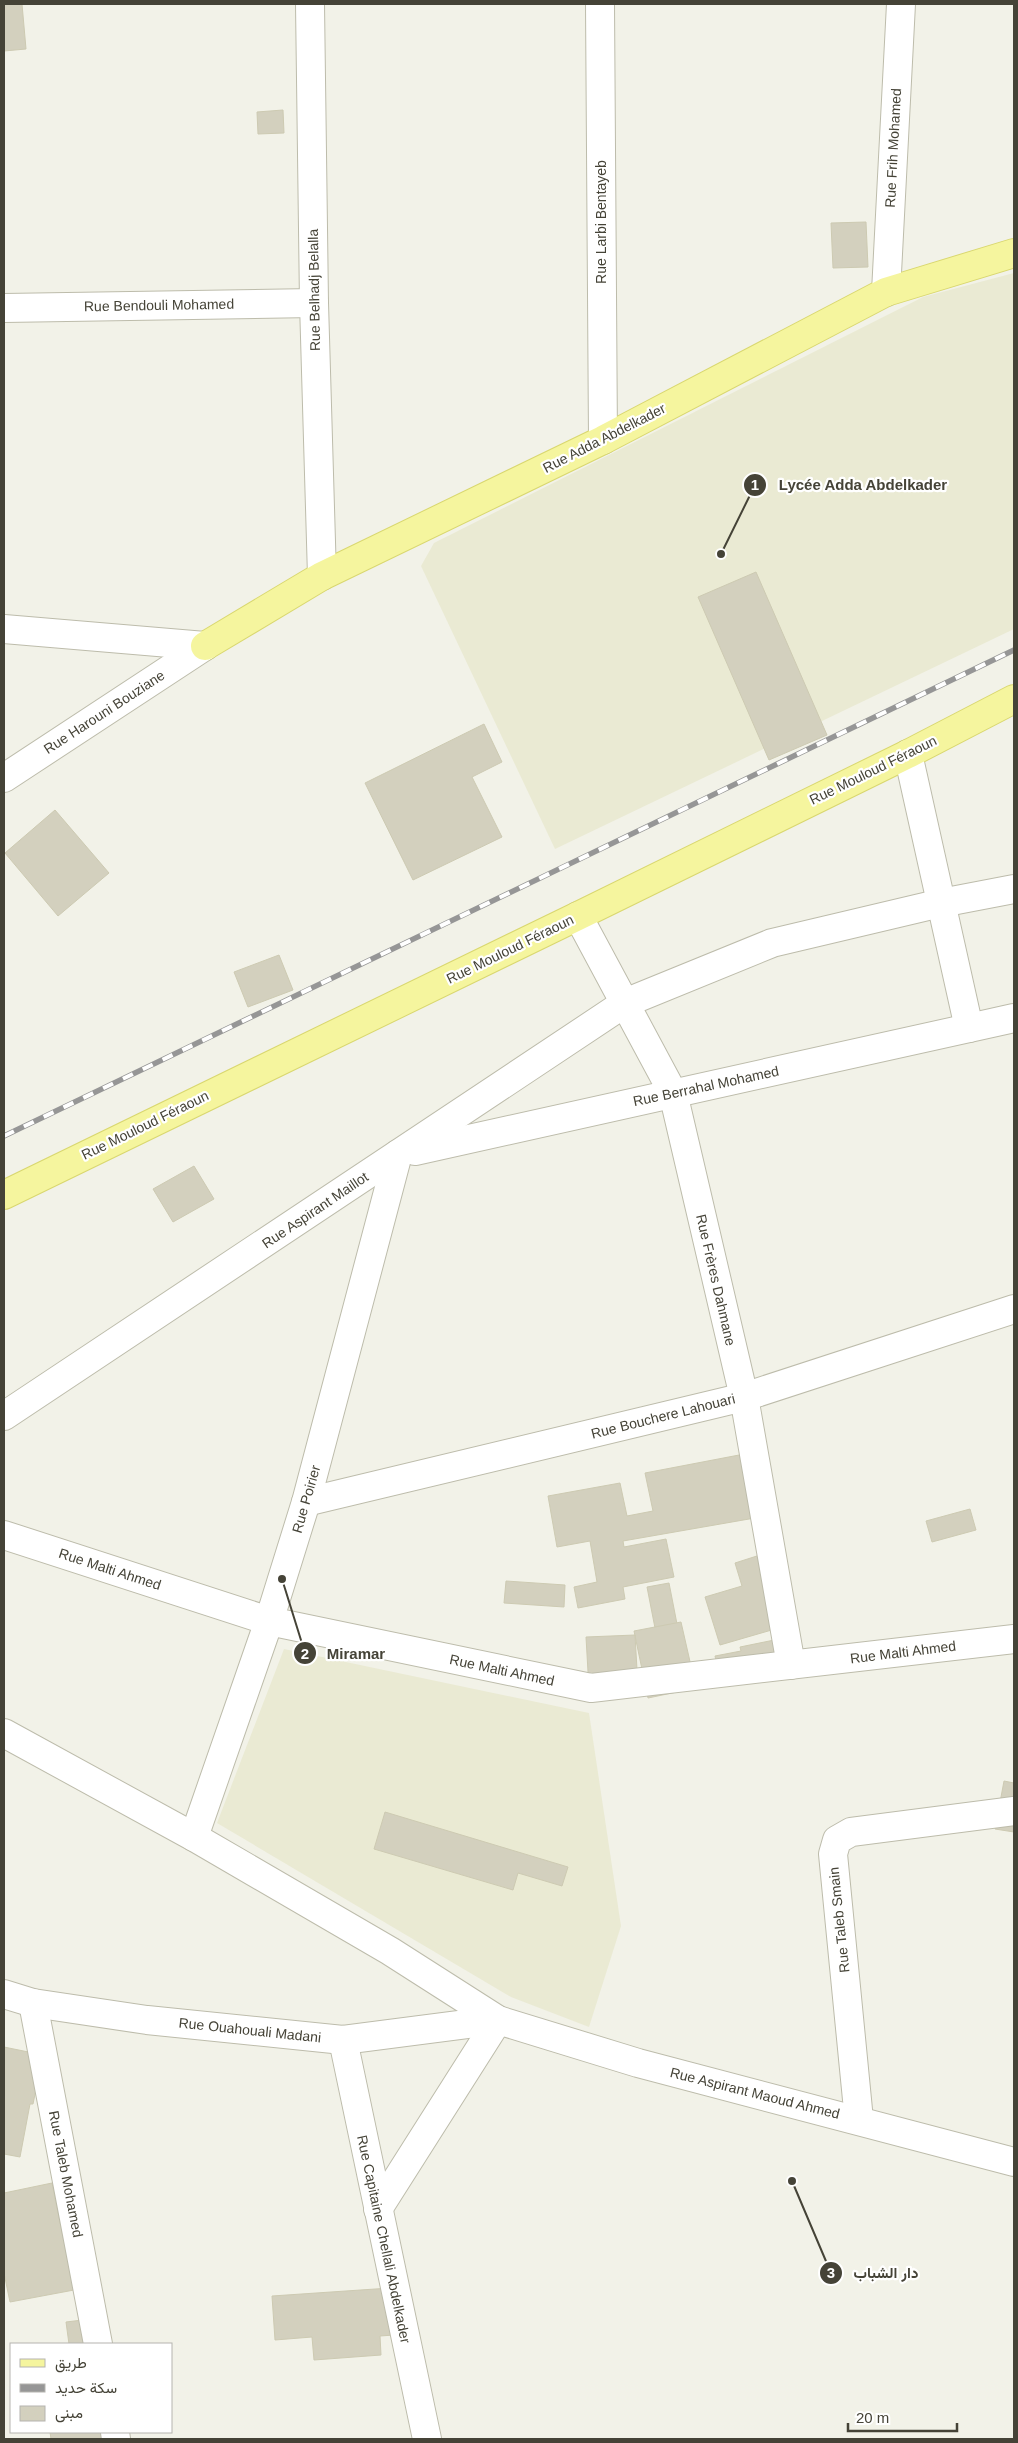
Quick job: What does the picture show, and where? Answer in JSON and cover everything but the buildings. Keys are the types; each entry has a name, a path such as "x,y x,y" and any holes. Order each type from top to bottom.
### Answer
{"main road":[{"name":"Rue Adda Abdelkader","path":"205,646 322,576 603,440 886,292 1014,253"},
{"name":"Rue Mouloud Féraoun","path":"4,1195 908,754 1014,699"}],"street":[{"name":"Rue Belhadj Belalla","path":"310,4 314,303 322,576"},
{"name":"Rue Larbi Bentayeb","path":"600,4 603,440"},
{"name":"Rue Frih Mohamed","path":"886,292 901,4"},
{"name":"Rue Bendouli Mohamed","path":"4,308 314,303"},
{"path":"4,629 205,646"},
{"name":"Rue Harouni Bouziane","path":"4,778 205,646"},
{"path":"908,754 969,1028"},
{"name":"Rue Aspirant Maillot","path":"4,1416 626,1004 772,943 941,903 1014,889"},
{"name":"Rue Frères Dahmane","path":"578,916 673,1094 744,1397 791,1665"},
{"name":"Rue Berrahal Mohamed","path":"398,1154 1014,1018"},
{"name":"Rue Poirier","path":"194,1837 269,1621 306,1502 398,1154"},
{"name":"Rue Bouchere Lahouari","path":"306,1502 744,1397 1014,1309"},
{"name":"Rue Malti Ahmed","path":"4,1535 269,1621 591,1688 1014,1639"},
{"path":"4,1733 194,1837 390,1951 498,2020 378,2209"},
{"name":"Rue Taleb Smain","path":"859,2120 833,1854 837,1840 851,1832 1014,1811"},
{"name":"Rue Ouahouali Madani","path":"4,1994 33,2003 147,2020 342,2040 498,2020"},
{"name":"Rue Taleb Mohamed","path":"33,2003 98,2343"},
{"name":"Rue Aspirant Maoud Ahmed","path":"498,2020 638,2063 1014,2162"},
{"name":"Rue Capitaine Chellali Abdelkader","path":"342,2040 427,2439"}],"shaded area":[{"path":"1014,273 1014,629 555,849 421,566 434,543 923,297"},
{"path":"284,1649 589,1713 621,1926 589,2027 511,1997 217,1823"}],"railway":[{"path":"4,1136 1014,650"}],"place":[{"name":"Lycée Adda Abdelkader","path":"721,554"},
{"name":"Miramar","path":"282,1579"},
{"name":"دار الشباب","path":"792,2181"}]}
